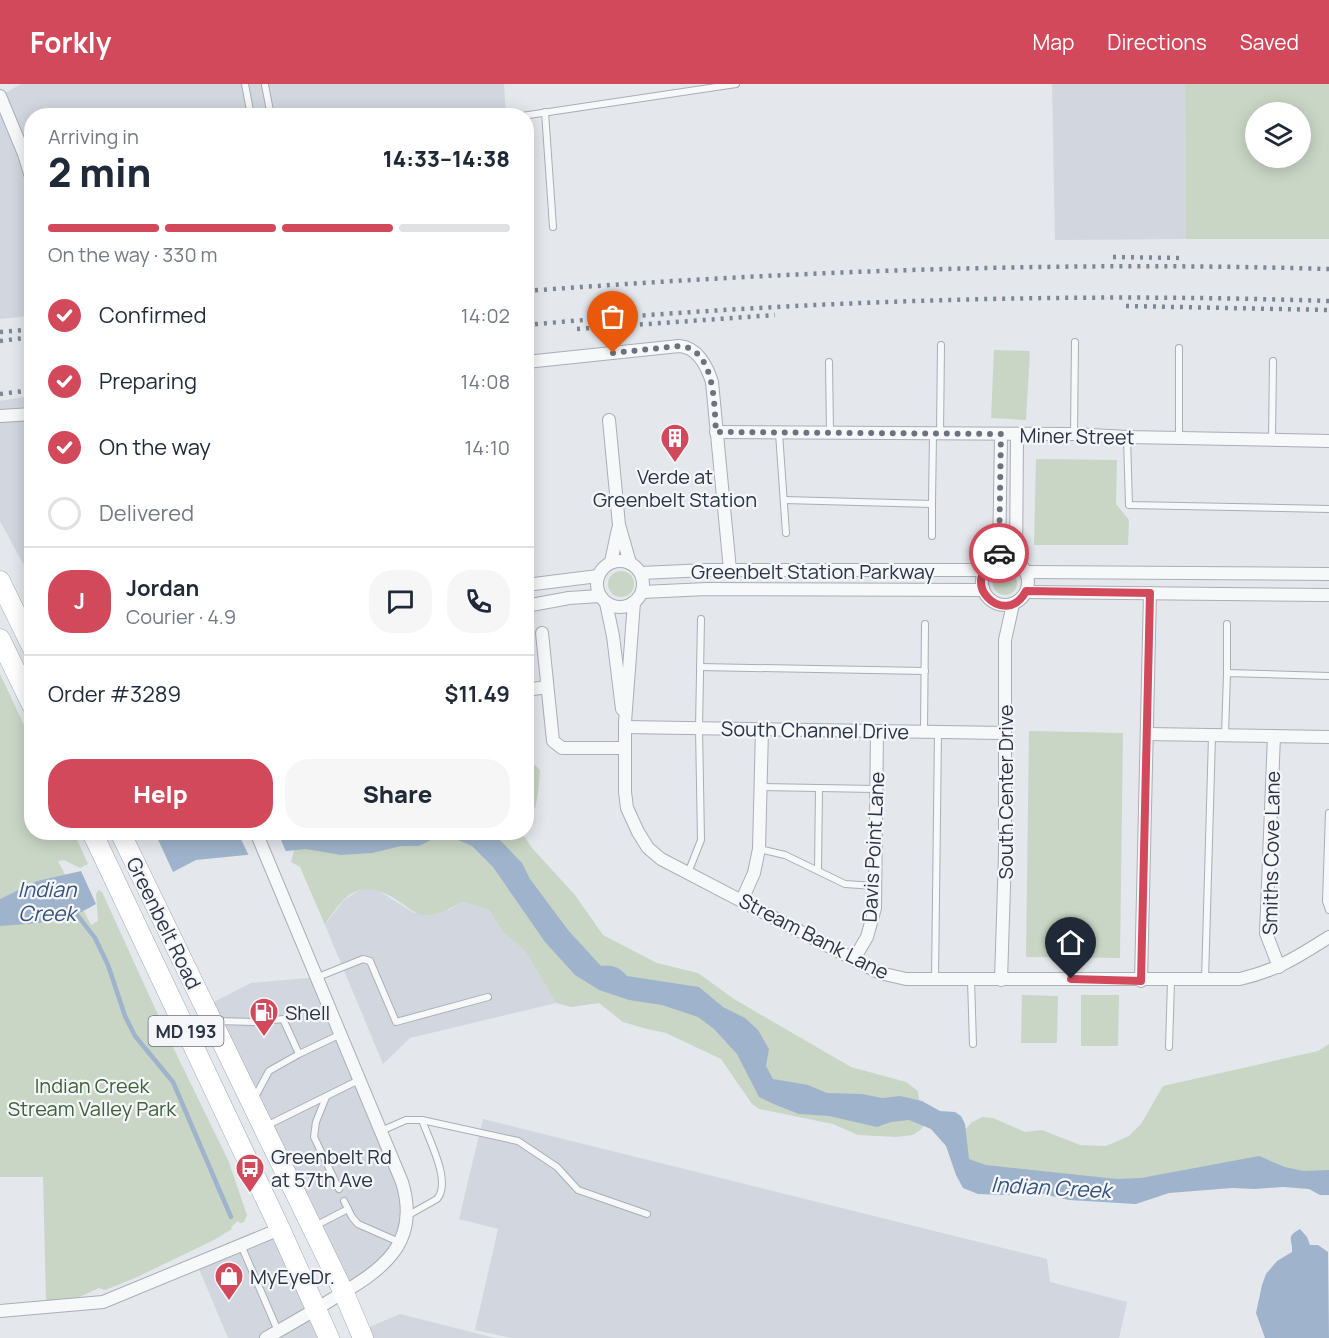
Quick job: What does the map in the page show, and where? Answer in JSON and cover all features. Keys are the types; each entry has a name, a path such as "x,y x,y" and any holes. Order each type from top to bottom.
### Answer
{"main road":[{"path":"0,581 24,630"},
{"path":"0,639 24,688"},
{"name":"Greenbelt Road","path":"96,840 280,1229 329,1338"},
{"name":"Greenbelt Road","path":"124,840 344,1293 363,1338"}],"street":[{"path":"1,104 24,154"},
{"path":"534,361 685,346 694,352 708,370 712,382 730,570"},
{"path":"0,416 24,414"},
{"path":"609,420 619,525 630,563"},
{"name":"Miner Street","path":"716,432 1074,434 1329,441"},
{"path":"999,560 1001,434"},
{"path":"1016,562 1017,434"},
{"path":"611,562 619,525"},
{"path":"534,605 569,598 603,599 622,607 634,602 642,592 641,573 630,563 620,560 611,562 598,576 597,586 603,599"},
{"path":"999,560 1016,562 1026,572 1028,582 1026,591 1023,597 1013,604 997,605 986,597 982,590 981,580 985,570 990,564 999,560"},
{"name":"Greenbelt Station Parkway","path":"641,573 730,570 985,570"},
{"path":"1026,572 1329,574"},
{"path":"534,584 598,576"},
{"name":"Greenbelt Station Parkway","path":"642,592 982,590"},
{"path":"1026,591 1329,595"},
{"path":"1141,981 1150,593"},
{"name":"Stream Bank Lane","path":"603,599 614,636 625,725"},
{"name":"Stream Bank Lane","path":"634,602 625,725 625,792 630,817 648,848 662,859 880,973 892,977 935,980 1240,979 1279,968 1329,937"},
{"name":"South Center Drive","path":"1001,981 1005,854 1005,640 1013,604"},
{"path":"542,633 551,736 562,748 624,748"},
{"path":"534,689 547,687"},
{"name":"South Channel Drive","path":"625,725 1005,733"},
{"path":"742,900 754,873 759,849 762,729"},
{"name":"Davis Point Lane","path":"854,959 872,925 875,886 877,731"},
{"path":"1146,734 1329,737"},
{"name":"Smiths Cove Lane","path":"1274,736 1266,933 1279,968"},
{"path":"260,840 381,1131 405,1193 406,1217 395,1251 383,1266 344,1293 266,1338"},
{"path":"0,1311 103,1302 280,1229"}],"lane":[{"path":"245,84 250,108"},
{"path":"671,84 671,93"},
{"path":"534,114 736,84"},
{"path":"265,85 269,108"},
{"path":"545,112 553,227"},
{"path":"1074,434 1075,342"},
{"path":"932,536 941,345"},
{"path":"1179,348 1179,438"},
{"path":"1272,440 1273,361"},
{"path":"829,362 830,433"},
{"path":"779,433 786,532"},
{"path":"1127,437 1129,505 1329,509"},
{"path":"784,500 932,504"},
{"path":"688,873 701,840 699,728 701,619"},
{"path":"924,731 925,624"},
{"path":"1225,735 1227,624"},
{"path":"700,667 925,671"},
{"path":"1227,673 1329,676"},
{"path":"935,980 938,731"},
{"path":"1205,980 1212,735"},
{"path":"760,787 877,789"},
{"path":"818,870 819,788"},
{"path":"1329,813 1326,902 1329,910"},
{"path":"759,849 785,855 848,885 875,886"},
{"path":"318,977 363,958 370,961 396,1022 488,997"},
{"path":"971,980 973,1044"},
{"path":"1170,1047 1172,981"},
{"path":"210,1020 254,1022 283,1019 299,1054"},
{"path":"252,1104 269,1071 341,1034"},
{"path":"263,1128 360,1080"},
{"path":"327,1096 316,1122 314,1137 339,1189"},
{"path":"381,1131 409,1120 422,1120 518,1141 557,1167 578,1190 647,1214"},
{"path":"406,1217 437,1200 442,1191 443,1184 438,1164 422,1120"},
{"path":"344,1201 358,1224 399,1242"},
{"path":"311,1227 348,1209"},
{"path":"241,1245 278,1331"}],"shaded area":[{"path":"21,84 504,84 506,108 24,108 24,317 0,319 0,96"},
{"path":"1052,84 1185,84 1186,239 1055,240"},
{"path":"24,397 24,565 0,521 0,401"},
{"path":"362,888 376,889 414,913 449,910 462,902 489,910 503,932 525,951 556,1003 410,1038 383,1064 325,925 343,901"},
{"path":"318,977 405,1193 399,1242 344,1293 204,1007 251,983"},
{"path":"483,1119 1047,1259 1050,1282 1127,1302 1119,1338 511,1338 475,1330 498,1229 459,1219"},
{"path":"280,1229 329,1338 228,1338 197,1264"},
{"path":"400,1314 495,1338 363,1338 360,1331"}],"green space":[{"path":"1185,84 1329,84 1329,239 1186,239"},
{"path":"994,350 1030,351 1026,420 991,418"},
{"path":"1036,459 1117,460 1116,504 1129,520 1128,545 1034,545"},
{"path":"621,571 630,575 634,584 630,593 621,597 612,593 608,584 612,575"},
{"path":"1005,571 1014,574 1017,583 1014,592 1005,595 996,592 993,583 996,574"},
{"name":"Indian Creek Stream Valley Park","path":"0,674 24,725 24,840 77,840 88,864 80,868 64,860 58,861 91,925 98,921 96,894 99,890 102,892 169,1039 228,1160 247,1215 244,1222 238,1221 231,1227 232,1229 214,1240 135,1278 105,1290 99,1288 71,1301 46,1301 43,1177 0,1177"},
{"path":"1029,731 1123,733 1120,958 1026,957"},
{"path":"534,765 540,770 534,808"},
{"path":"297,840 527,840 575,895 603,935 657,963 698,973 734,999 851,1067 906,1082 918,1091 923,1128 913,1135 896,1137 858,1135 833,1124 759,1109 752,1104 721,1059 666,1033 623,1022 599,1003 571,1007 556,1003 525,951 503,932 489,910 462,902 432,915 423,915 389,896 367,889 358,890 341,902 325,925 300,867 291,862"},
{"path":"1022,995 1058,996 1057,1043 1021,1043"},
{"path":"1081,995 1119,995 1118,1046 1081,1046"},
{"path":"1329,1044 1329,1176 1188,1182 972,1178 963,1132 972,1122 983,1117 993,1118 1025,1132 1042,1130 1080,1145 1106,1146 1129,1136 1141,1124 1163,1086 1318,1051"}],"water":[{"path":"158,840 431,840 419,846 401,846 372,853 341,855 306,849 196,860 173,872"},
{"path":"458,840 500,840 522,863 530,879 568,930 601,966 616,967 627,976 699,987 723,1007 745,1018 758,1030 769,1049 766,1066 773,1079 808,1085 827,1093 862,1094 882,1098 900,1096 922,1101 940,1111 955,1112 961,1116 965,1124 969,1159 986,1165 1117,1179 1141,1178 1259,1156 1285,1167 1304,1171 1329,1170 1329,1195 1320,1195 1309,1189 1283,1187 1232,1188 1169,1193 1136,1204 1069,1200 1035,1192 1005,1195 978,1194 963,1188 946,1146 931,1129 909,1120 891,1122 877,1127 829,1116 799,1114 776,1105 759,1097 737,1054 714,1029 698,1017 662,1005 629,1000 599,990 575,975 545,942 493,867 472,846"},
{"name":"Indian Creek","path":"81,871 96,904 61,919 0,926 0,899 37,881"},
{"path":"1300,1229 1310,1245 1318,1245 1328,1252 1329,1338 1265,1338 1256,1313 1262,1285 1266,1274 1277,1261 1292,1252 1291,1236"}],"pier":[{"path":"241,840 281,840 287,854 250,858"}],"waterway":[{"path":"75,912 95,938 108,965 125,1016 135,1036 173,1082 231,1217"}],"railway":[{"path":"1113,257 1185,258"},
{"path":"534,290 827,273 1028,267 1329,269"},
{"path":"534,324 827,304 1028,298 1229,298 1329,301"},
{"path":"1126,306 1329,310"},
{"path":"577,329 775,315"},
{"path":"0,332 23,330"},
{"path":"0,341 24,338"},
{"path":"0,394 24,391"}],"way so far":[{"path":"613,353 679,346 685,346 694,352 708,370 712,382 716,432 1001,434 999,553"}],"place":[{"name":"Verde at Greenbelt Station","path":"675,464"},
{"name":"Shell","path":"264,1038"},
{"name":"Greenbelt Rd at 57th Ave","path":"250,1194"},
{"name":"MyEyeDr.","path":"229,1302"}],"route":[{"path":"999,553 999,560 990,564 982,574 981,580 982,590 986,597 997,605 1013,604 1019,601 1026,591 1150,593 1141,981 1071,979"}]}
